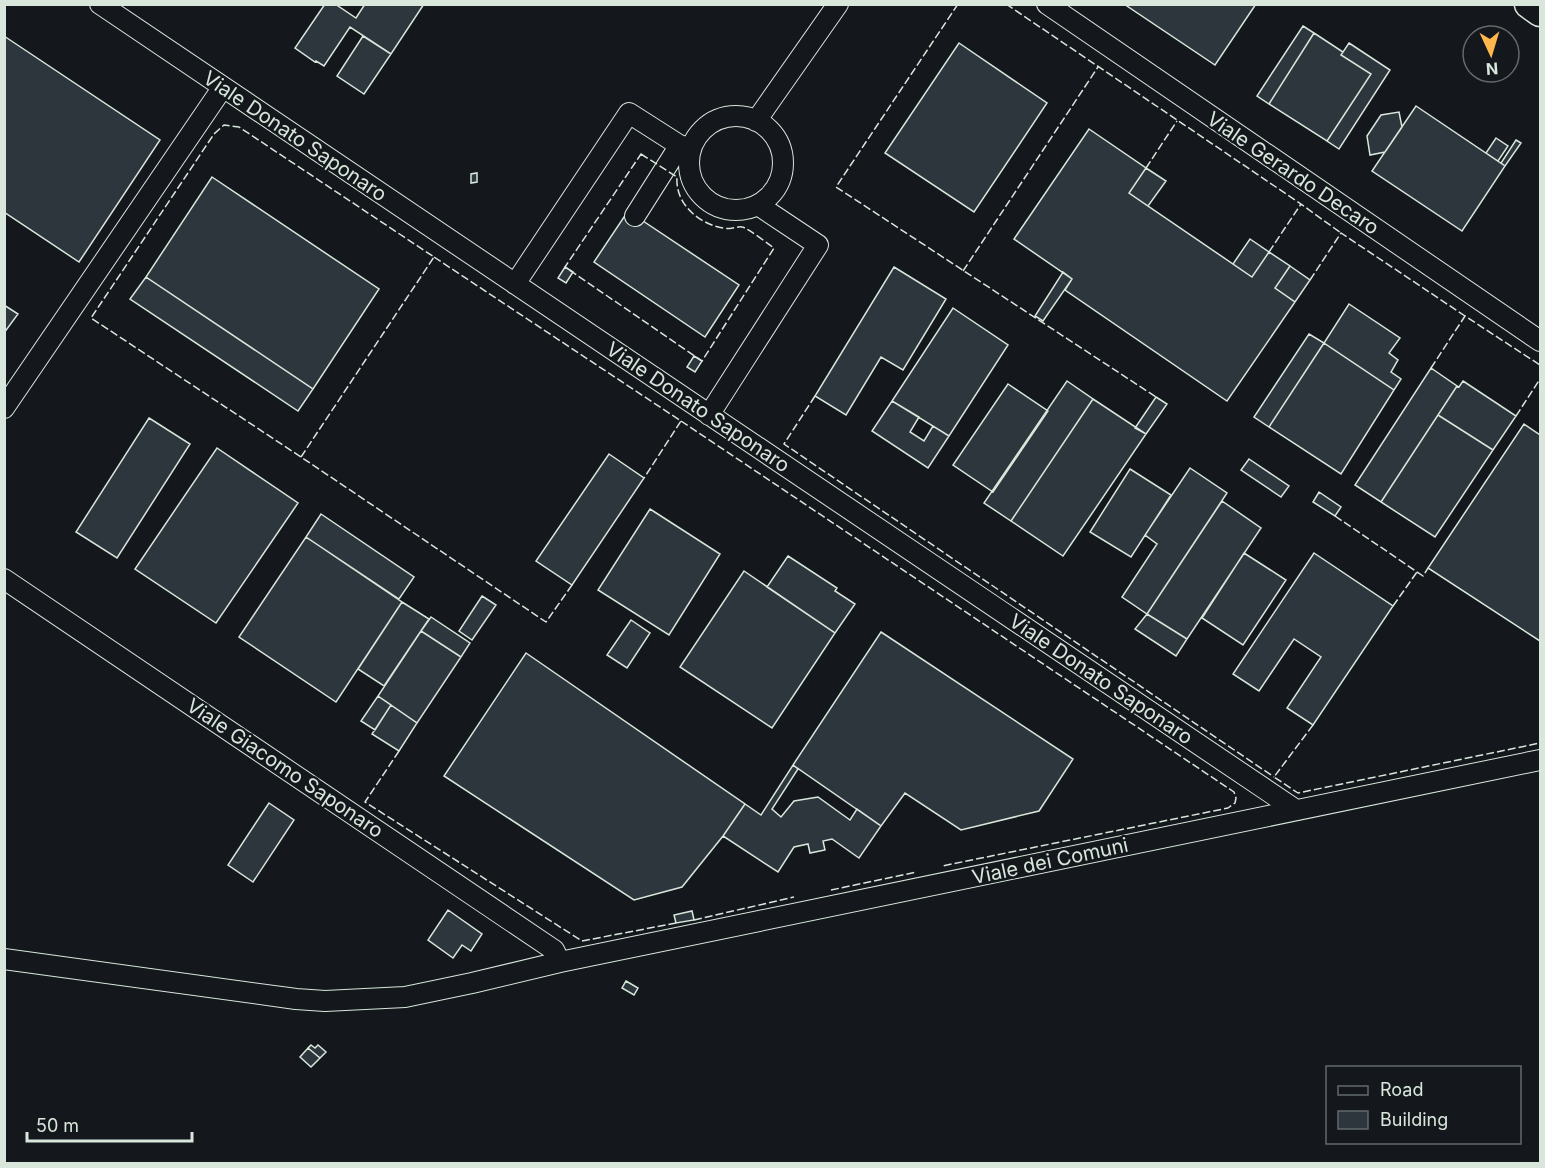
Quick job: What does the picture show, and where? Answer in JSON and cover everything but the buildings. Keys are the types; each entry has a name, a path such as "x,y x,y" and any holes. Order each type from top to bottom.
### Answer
{"main road":[{"path":"1529,4 1540,12"}],"street":[{"name":"Viale Donato Saponaro","path":"100,4 1296,810"},
{"path":"756,121 838,4"},
{"name":"Viale Gerardo Decaro","path":"1047,4 1540,340"},
{"path":"4,408 223,87"},
{"path":"515,284 629,113 685,148 693,182 701,195 714,205 728,210 744,210 759,205 770,196 779,183 783,169 783,154 778,141 768,129 756,121 743,117 729,117 716,121 705,128 685,148 635,216"},
{"path":"709,415 818,245 759,205"},
{"name":"Viale Giacomo Saponaro","path":"4,579 554,950 560,962"},
{"name":"Viale dei Comuni","path":"4,959 296,999 325,1001 405,997 560,962 1540,760"}],"fence":[{"path":"958,4 836,187 1156,397"},
{"path":"1006,4 1341,233"},
{"path":"963,271 1098,67"},
{"path":"1146,168 1177,121"},
{"path":"301,457 434,257 239,127 224,125 214,134 91,318 546,622 572,585"},
{"path":"641,154 677,177 680,196 684,204 697,217 714,226 728,229 745,228 774,248 702,361 565,267 641,154"},
{"path":"1269,252 1301,204"},
{"path":"1310,280 1341,233 1465,316"},
{"path":"434,257 681,421 644,478"},
{"path":"1431,368 1465,316 1540,365"},
{"path":"1516,416 1540,379"},
{"path":"815,396 784,444 1274,777"},
{"path":"681,421 1234,792 1236,798 1235,803 1228,808 942,866"},
{"path":"1335,516 1423,576 1428,568"},
{"path":"1393,606 1417,572"},
{"path":"1313,725 1274,777 1298,793 1540,743"},
{"path":"399,751 365,802 582,941 676,923"},
{"path":"831,890 917,872"},
{"path":"694,920 794,897"}]}
